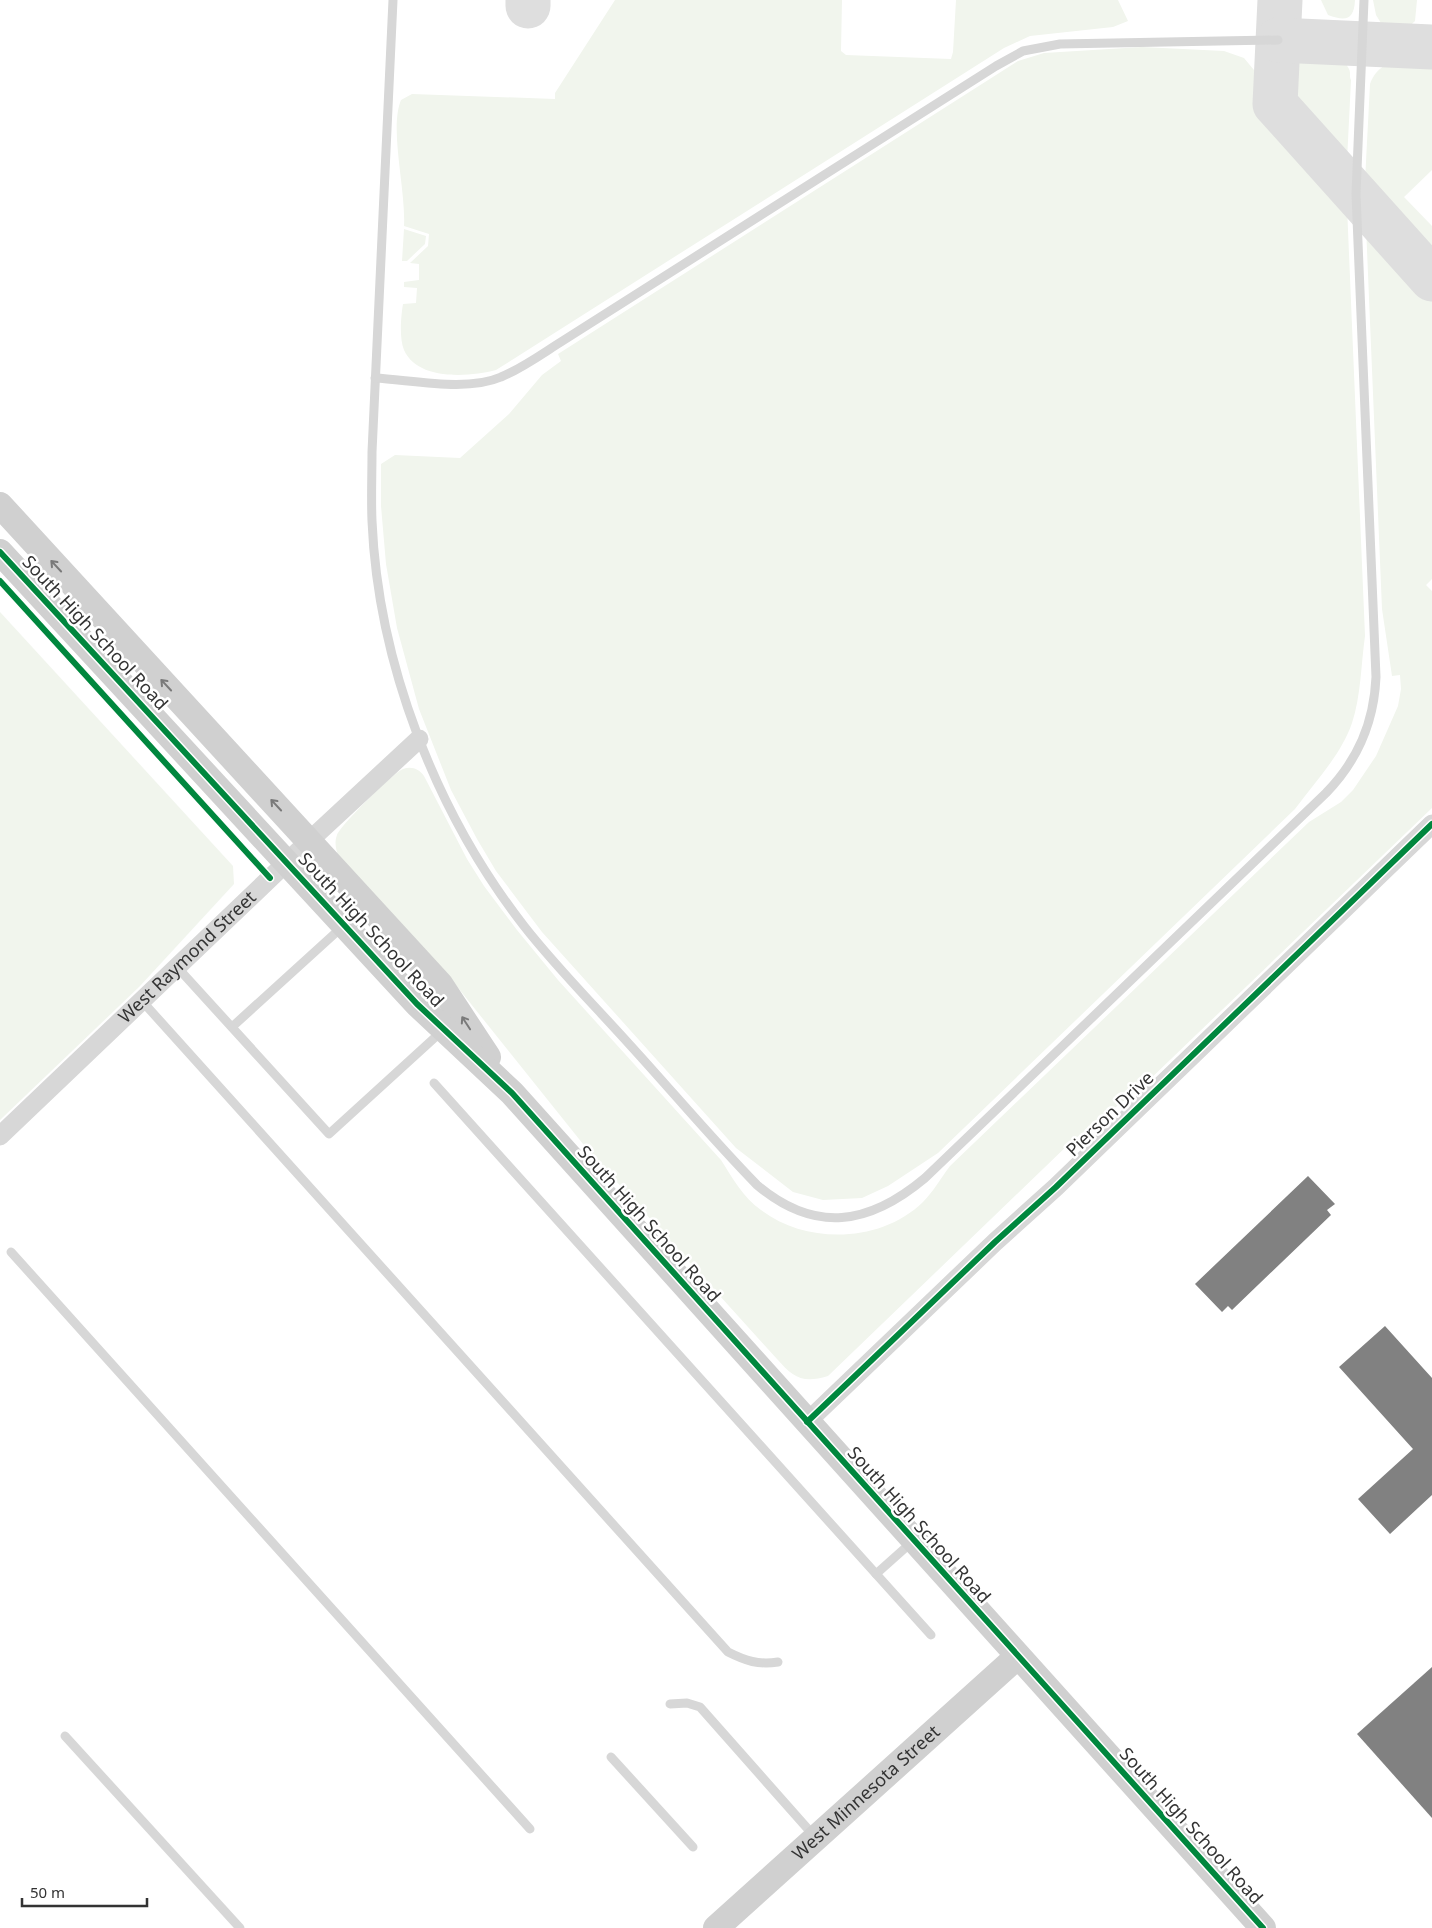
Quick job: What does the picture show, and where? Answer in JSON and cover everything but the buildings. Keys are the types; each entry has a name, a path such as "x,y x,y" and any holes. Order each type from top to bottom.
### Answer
{"street":[{"name":"South High School Road","path":"0,505 440,984 512,1093"},
{"name":"South High School Road","path":"0,552 417,1004 512,1093 1017,1657 1263,1928"},
{"name":"West Raymond Street","path":"0,1136 309,841 419,739"},
{"name":"Pierson Drive","path":"807,1422 995,1242 1056,1187 1432,824"},
{"name":"West Minnesota Street","path":"716,1928 1017,1657"}],"lane":[{"path":"394,0 375,378 372,521 378,572 392,650 419,739 436,779 467,839 492,881 524,926 757,1185 779,1202 792,1208 813,1216 835,1217 872,1212 895,1201 912,1189 1331,788 1350,764 1366,733 1373,708 1376,677 1356,194 1364,0"},
{"path":"375,378 459,384 480,383 500,378 556,345 996,66 1023,51 1060,44 1278,40"},
{"path":"232,1027 344,925"},
{"path":"177,967 329,1134 444,1029"},
{"path":"142,1001 728,1652 760,1665 778,1662"},
{"path":"434,1083 931,1635"},
{"path":"11,1252 530,1829"},
{"path":"876,1574 913,1540"},
{"path":"670,1704 687,1703 700,1707 816,1838"},
{"path":"65,1736 240,1928"},
{"path":"611,1757 693,1847"}],"shaded area":[{"path":"615,0 842,0 841,51 846,55 951,59 956,0 1118,0 1128,21 1113,27 1030,36 1004,48 496,370 459,375 432,372 420,367 411,360 404,350 401,339 401,321 403,304 416,303 417,288 404,287 404,282 419,280 419,264 410,263 428,246 429,234 404,226 397,143 398,112 401,100 412,94 555,99 555,93"},
{"path":"1321,0 1355,0 1353,12 1348,18 1328,15"},
{"path":"1373,0 1417,0 1415,21 1404,31 1381,23 1376,15"},
{"path":"1142,47 1224,51 1244,58 1254,70 1261,103 1275,126 1347,206 1365,636 1359,691 1352,723 1334,757 1295,809 938,1153 888,1186 862,1198 823,1200 793,1192 736,1148 542,932 496,871 477,839 451,790 419,709 397,628 386,564 381,506 381,464 395,455 460,458 509,414 542,375 561,361 558,354 1018,61 1044,53"},
{"path":"1314,55 1339,59 1350,70 1347,161 1294,103 1291,95 1290,80 1295,67 1306,58"},
{"path":"1404,60 1432,61 1432,170 1404,197 1432,226 1432,256 1365,181 1370,84 1375,74 1387,64"},
{"path":"1366,226 1432,300 1432,579 1426,585 1432,591 1432,808 1144,1085 1071,1142 828,1376 811,1379 799,1377 783,1365 587,1149 455,984 339,858 336,846 337,835 357,811 397,773 406,768 418,770 424,776 467,859 484,886 517,930 558,980 721,1160 739,1187 755,1205 779,1221 821,1234 865,1232 906,1216 927,1198 950,1166 1309,822 1341,802 1353,790 1376,756 1398,706 1401,689 1400,675 1392,676 1382,609"},
{"path":"404,229 426,236 425,244 407,261 402,261"},
{"path":"0,612 233,866 234,884 140,986 0,1120"}],"taxiway":[{"path":"528,0 528,6"},
{"path":"1280,0 1275,104 1432,279"},
{"path":"1278,40 1432,47"}],"cycle path":[{"path":"0,552 417,1004 512,1093 1263,1928"},
{"path":"0,581 270,878"},
{"path":"807,1422 995,1242 1056,1187 1432,824"}]}
